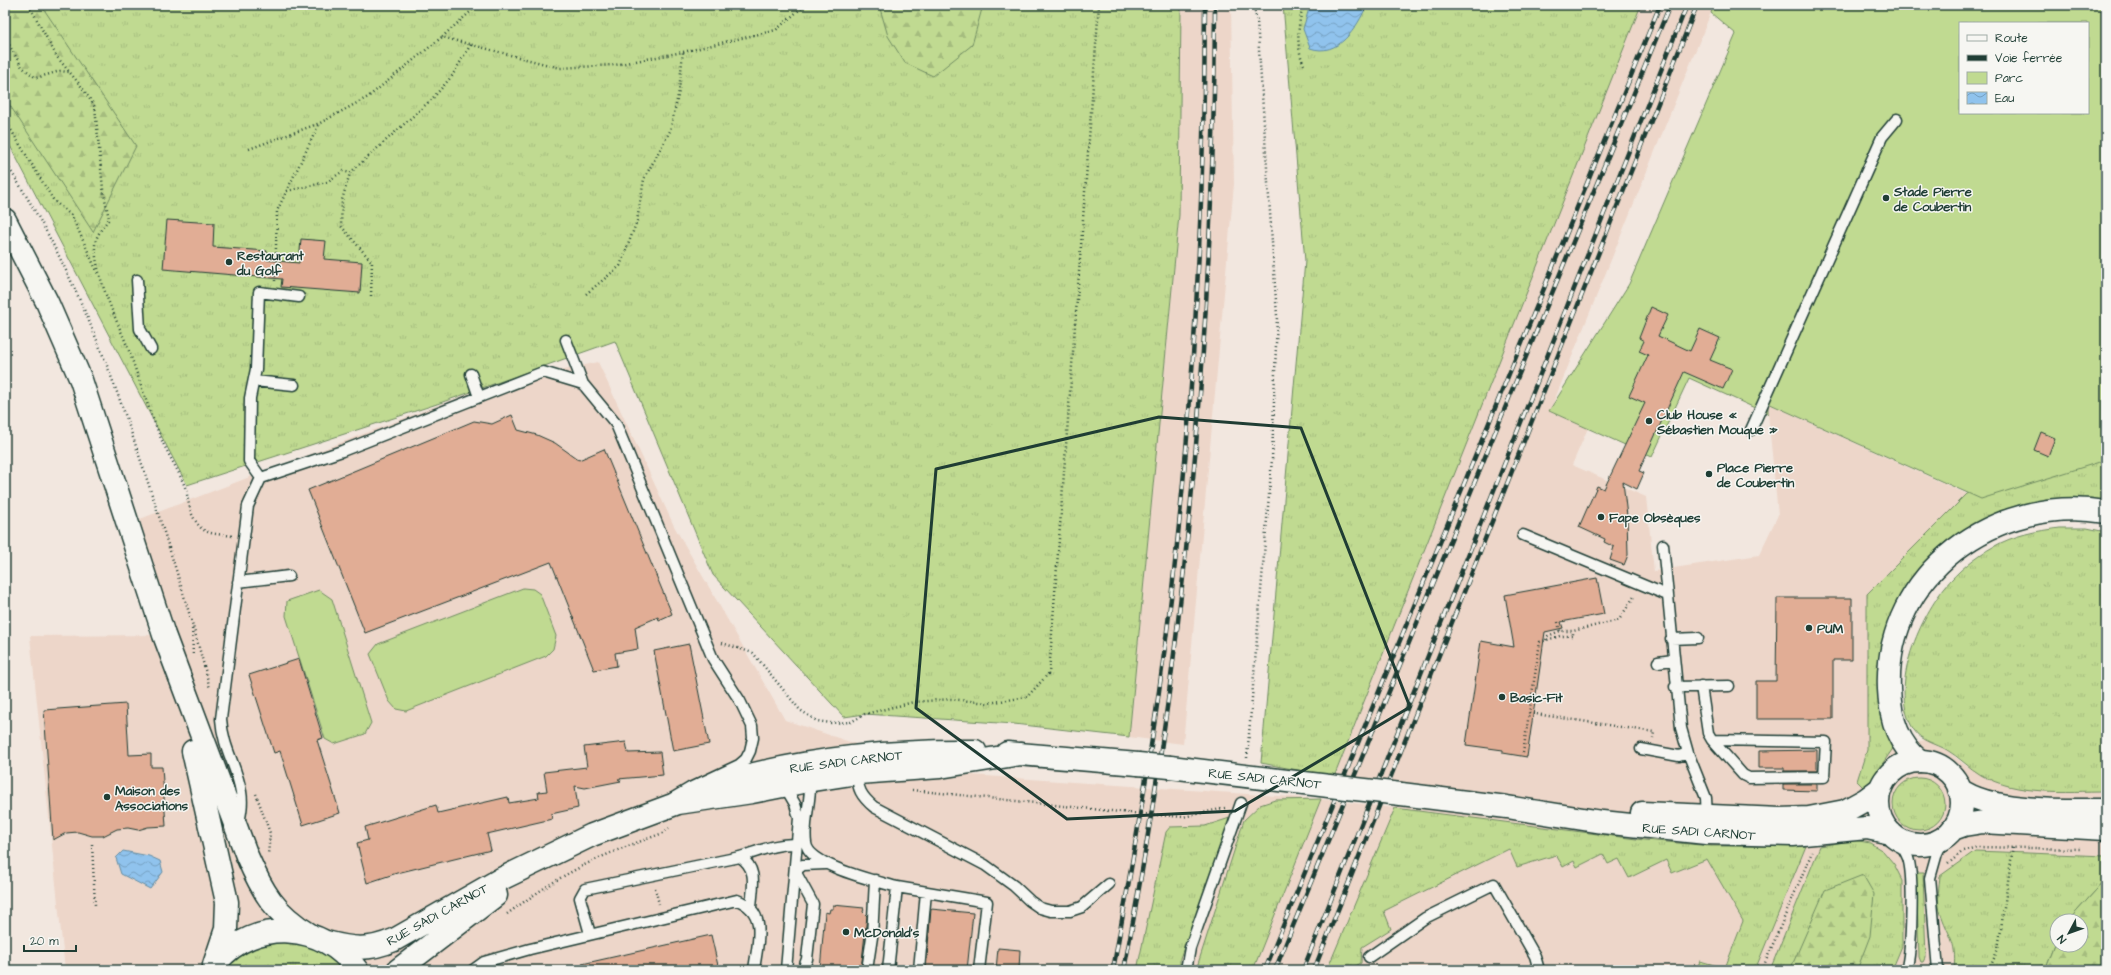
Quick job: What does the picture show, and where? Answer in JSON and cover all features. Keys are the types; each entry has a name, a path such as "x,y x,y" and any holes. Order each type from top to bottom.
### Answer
{"main road":[{"path":"5,220 47,302 81,380 164,636 256,877 270,900 284,918 341,952 356,970"},
{"path":"1920,762 1907,748 1898,734 1889,706 1888,684 1896,633 1907,607 1921,584 1956,548 1978,533 2003,521 2026,514 2052,510 2080,509 2106,512"},
{"path":"164,636 203,790 227,902 226,929 212,967"},
{"name":"RUE SADI CARNOT","path":"212,967 235,945 261,933 280,930 356,948 379,947 501,879 592,835 670,812 752,792 782,777 809,772 871,756 913,752 974,751 1170,767 1507,807 1706,825 1793,835 1867,828 1893,835"},
{"name":"RUE SADI CARNOT","path":"809,772 858,773 940,767 1021,754"},
{"path":"1949,833 1961,810 1959,789 1950,775 1941,768 1920,762 1908,763 1897,768 1887,777 1881,788 1878,800 1879,812 1883,823 1893,835 1906,843 1917,845 1935,842 1949,833 1983,822 2106,829"},
{"name":"RUE SADI CARNOT","path":"1706,825 1831,815 1853,808 1881,788"},
{"path":"1959,789 1974,797 2011,806 2061,810 2106,810"},
{"name":"RUE SADI CARNOT","path":"398,970 545,859"}],"lane":[{"path":"1751,430 1759,409 1882,138 1897,119"},
{"path":"136,280 140,329 151,349"},
{"path":"261,478 249,461 250,398 256,369 259,292 299,297"},
{"path":"566,340 583,384 616,424 705,640 721,674 740,701 752,726 753,738 750,751 746,759 739,765 690,788 670,812"},
{"path":"238,833 242,805 241,791 222,735 222,719 248,506 261,478 342,451 543,372 583,384"},
{"path":"471,374 479,397"},
{"path":"254,381 294,385"},
{"path":"1523,535 1667,595"},
{"path":"1663,545 1675,687 1681,728 1688,753 1706,798 1706,825"},
{"path":"238,582 289,576"},
{"path":"1671,639 1698,638"},
{"path":"1658,662 1673,660"},
{"path":"1701,686 1708,733 1712,740 1743,775 1749,778 1824,777 1826,742 1712,740"},
{"path":"1675,687 1729,686"},
{"path":"1642,749 1679,756 1688,753"},
{"path":"809,772 811,787 806,810 806,844 807,849 815,857 826,864"},
{"path":"858,773 857,785 863,796 874,807 985,864 1040,908 1061,912 1082,908 1109,884"},
{"path":"782,777 797,810 797,844 786,970"},
{"path":"1186,970 1190,948 1241,803"},
{"path":"1938,970 1930,889 1932,868 1937,852 1949,833"},
{"path":"1893,835 1905,852 1910,868 1911,949 1907,969 1918,970"},
{"path":"590,934 580,898 584,889 740,857 788,843 797,844"},
{"path":"740,857 748,862 753,872 751,908 758,921 754,970"},
{"path":"795,871 803,865 811,863 826,864 897,887 987,902 979,970"},
{"path":"795,871 813,904 814,916 808,959 803,970"},
{"path":"867,970 872,937 876,880"},
{"path":"1369,957 1425,918 1494,884 1535,956 1539,970"},
{"path":"888,970 897,887"},
{"path":"920,970 926,892"},
{"path":"472,970 484,962 590,934 730,901 737,900 751,908"},
{"path":"808,959 812,970"}],"path":[{"path":"249,149 320,123 368,97 442,37 478,5"},
{"path":"442,37 560,68 615,65 683,52 776,30 805,5"},
{"path":"705,640 754,653 800,710 817,721 831,723 851,722 865,714 914,702 951,699 988,703 1027,698 1049,673 1099,5"},
{"path":"1246,777 1272,459 1277,316 1257,20 1253,5"},
{"path":"1303,5 1298,47 1299,56 1305,67"},
{"path":"5,38 22,67 36,78 60,71 70,72"},
{"path":"371,296 372,262 341,226 342,200 350,174 432,98 452,76 471,44"},
{"path":"586,294 620,266 637,221 644,180 670,131 679,91 683,52"},
{"path":"5,120 54,201 72,216 99,277"},
{"path":"275,294 277,211 320,123"},
{"path":"5,162 35,211 65,266 102,351 138,451 191,616 215,713 222,719"},
{"path":"287,191 327,182 343,171 350,174"},
{"path":"1546,640 1548,636 1560,631 1573,631 1619,620 1640,584"},
{"path":"1558,622 1560,631"},
{"path":"1523,752 1540,642 1560,636 1573,636 1573,631"},
{"path":"1529,713 1654,732 1653,742"},
{"path":"904,789 1130,813 1183,817 1199,815 1241,803"},
{"path":"255,790 270,833 268,856"},
{"path":"502,917 546,886 574,870 616,850 663,833 670,812"},
{"path":"92,844 95,905"},
{"path":"1932,868 1947,865 1963,851 1977,847 2085,849"},
{"path":"1989,970 1998,949 2013,847"},
{"path":"1762,970 1813,849"},
{"path":"652,875 662,917"},
{"path":"1685,966 1697,970"}],"highlighted area":[{"path":"1159,417 1301,428 1410,707 1235,811 1067,819 916,708 936,469"}],"shaded area":[{"path":"1181,5 1231,5 1234,184 1183,744 1129,737 1179,215"},
{"path":"1638,5 1714,5 1550,411 1588,428 1572,465 1646,497 1654,571 1759,555 1778,515 1767,403 1967,494 1867,594 1868,749 1926,740 1948,751 1965,765 2001,784 2057,791 2106,791 2106,970 65,970 30,636 164,635 140,519 473,392 598,362 674,526 785,720 941,773 1321,799 1395,808 1404,785 1334,777"}],"green space":[{"path":"5,5 1181,5 1179,215 1129,737 1014,724 865,714 844,717 713,575 615,341 437,404 187,485 5,136"},
{"path":"5,5 41,5 136,146 93,232 5,98"},
{"path":"879,5 983,5 972,45 933,76 905,63 888,36"},
{"path":"1283,5 1641,5 1334,777 1261,763 1305,261"},
{"name":"Stade Pierre de Coubertin","path":"1714,5 2106,5 2106,460 1981,499 1768,403 1768,414 1689,378 1652,457 1549,411 1629,284 1736,34 1711,13"},
{"path":"2106,449 2106,502 2046,499 1984,519 1945,542 1911,581 1890,620 1894,747 1865,789 1857,781 1867,749 1867,594 1967,494"},
{"path":"2060,528 2087,528 2106,532 2106,791 2042,791 1995,782 1981,775 1947,750 1929,742 1917,734 1907,714 1904,696 1905,676 1910,656 1916,637 1925,618 1945,587 1967,565 2001,543 2025,534"},
{"path":"523,588 533,589 540,594 556,636 553,649 546,656 406,711 396,709 389,701 370,654 378,644"},
{"path":"319,590 332,599 371,723 365,734 334,744 325,739 286,616 287,601"},
{"path":"1914,778 1924,778 1938,785 1945,799 1945,809 1938,823 1924,830 1914,830 1904,826 1897,819 1893,809 1893,799 1897,789 1904,782"},
{"path":"1321,799 1253,970 1196,970 1244,820 1260,805 1275,800"},
{"path":"1395,808 1644,840 1712,846 1806,846 1755,970 1708,970 1698,966 1700,961 1725,968 1743,921 1707,859 1672,873 1666,860 1629,878 1619,859 1608,864 1603,854 1577,867 1574,861 1563,867 1556,855 1517,867 1509,849 1384,911 1391,929 1362,947 1361,963 1352,968 1352,970 1327,970"},
{"path":"1233,817 1180,958 1180,970 1137,970 1166,832 1170,827 1205,826"},
{"path":"1854,840 1870,843 1883,851 1894,864 1902,880 1902,946 1892,970 1770,970 1820,846"},
{"path":"1975,851 2106,856 2106,879 2075,913 2049,913 2049,953 2052,953 2045,970 1954,970 1955,960 1953,945 1939,907 1938,894 1940,876"},
{"path":"1916,873 1923,873 1926,958 1924,962 1921,962 1919,957"},
{"path":"1863,875 1874,894 1870,936 1857,970 1790,970 1825,890"},
{"path":"2106,879 2106,970 2045,970 2052,953 2089,953 2089,913 2075,913"},
{"path":"282,940 316,949 329,956 344,970 222,970 247,948"},
{"path":"1632,965 1673,970 1602,970"}],"water":[{"path":"1310,5 1367,5 1358,23 1345,39 1338,45 1329,49 1320,50 1310,48 1303,29"},
{"path":"123,851 149,856 160,861 163,872 150,889 121,874 116,858"}],"building":[{"path":"167,220 214,223 213,247 267,251 267,260 299,263 301,239 326,241 324,259 362,262 360,293 281,287 282,279 163,269"},
{"path":"1651,307 1668,315 1658,336 1690,351 1700,329 1720,338 1710,360 1732,369 1723,389 1684,372 1639,471 1644,473 1637,489 1623,482 1627,516 1628,555 1624,565 1610,560 1614,547 1604,542 1605,539 1579,527 1597,486 1604,489 1645,403 1629,396 1648,355 1639,351 1644,341 1639,338"},
{"path":"512,415 518,430 537,435 555,443 579,460 604,449 672,614 659,620 658,617 635,627 638,649 615,653 617,666 594,670 551,562 365,633 308,490 474,421 492,424"},
{"path":"2041,432 2055,438 2048,456 2034,450"},
{"path":"1597,578 1604,614 1561,622 1563,628 1545,632 1527,757 1503,753 1503,750 1466,745 1481,641 1514,647 1505,595"},
{"path":"1777,598 1852,598 1852,660 1833,660 1833,719 1756,719 1756,681 1776,681"},
{"path":"689,644 709,744 673,751 654,651"},
{"path":"299,659 323,738 317,740 340,813 303,825 280,751 274,753 249,675"},
{"name":"Maison des Associations","path":"126,704 129,755 151,754 151,767 162,767 166,826 148,827 138,830 128,828 117,829 103,836 92,836 78,832 66,833 53,840 44,710"},
{"path":"626,742 628,753 660,752 663,775 618,779 621,781 585,788 575,786 578,808 551,814 552,819 487,834 491,850 397,873 367,883 357,843 368,840 365,827 436,805 438,813 508,797 509,803 539,798 538,792 547,791 544,772 587,767 584,747"},
{"path":"1817,750 1817,771 1784,771 1784,768 1759,768 1759,751"},
{"path":"1783,784 1817,784 1817,791 1783,790"},
{"name":"McDonald's","path":"833,905 864,908 863,912 867,916 861,970 820,970 825,912 829,913 830,909 833,909"},
{"path":"931,909 973,913 967,970 926,970"},
{"path":"711,935 719,970 583,970 582,964"},
{"path":"998,948 1020,950 1019,970 996,970"}],"railway":[{"path":"1113,970 1138,830 1154,726 1180,520 1194,349 1202,177 1205,5"},
{"path":"1124,970 1164,731 1192,490 1202,369 1209,248 1215,5"},
{"path":"1265,970 1660,5"},
{"path":"1275,970 1670,5"},
{"path":"1303,970 1687,5"},
{"path":"1314,970 1697,5"}],"place":[{"name":"Stade Pierre de Coubertin","path":"1886,198"},
{"name":"Restaurant du Golf","path":"229,262"},
{"name":"Club House « Sébastien Mouque »","path":"1649,421"},
{"name":"Place Pierre de Coubertin","path":"1709,474"},
{"name":"Fape Obsèques","path":"1601,517"},
{"name":"PUM","path":"1809,628"},
{"name":"Basic-Fit","path":"1502,697"},
{"name":"Maison des Associations","path":"107,797"},
{"name":"McDonald's","path":"846,932"}]}
